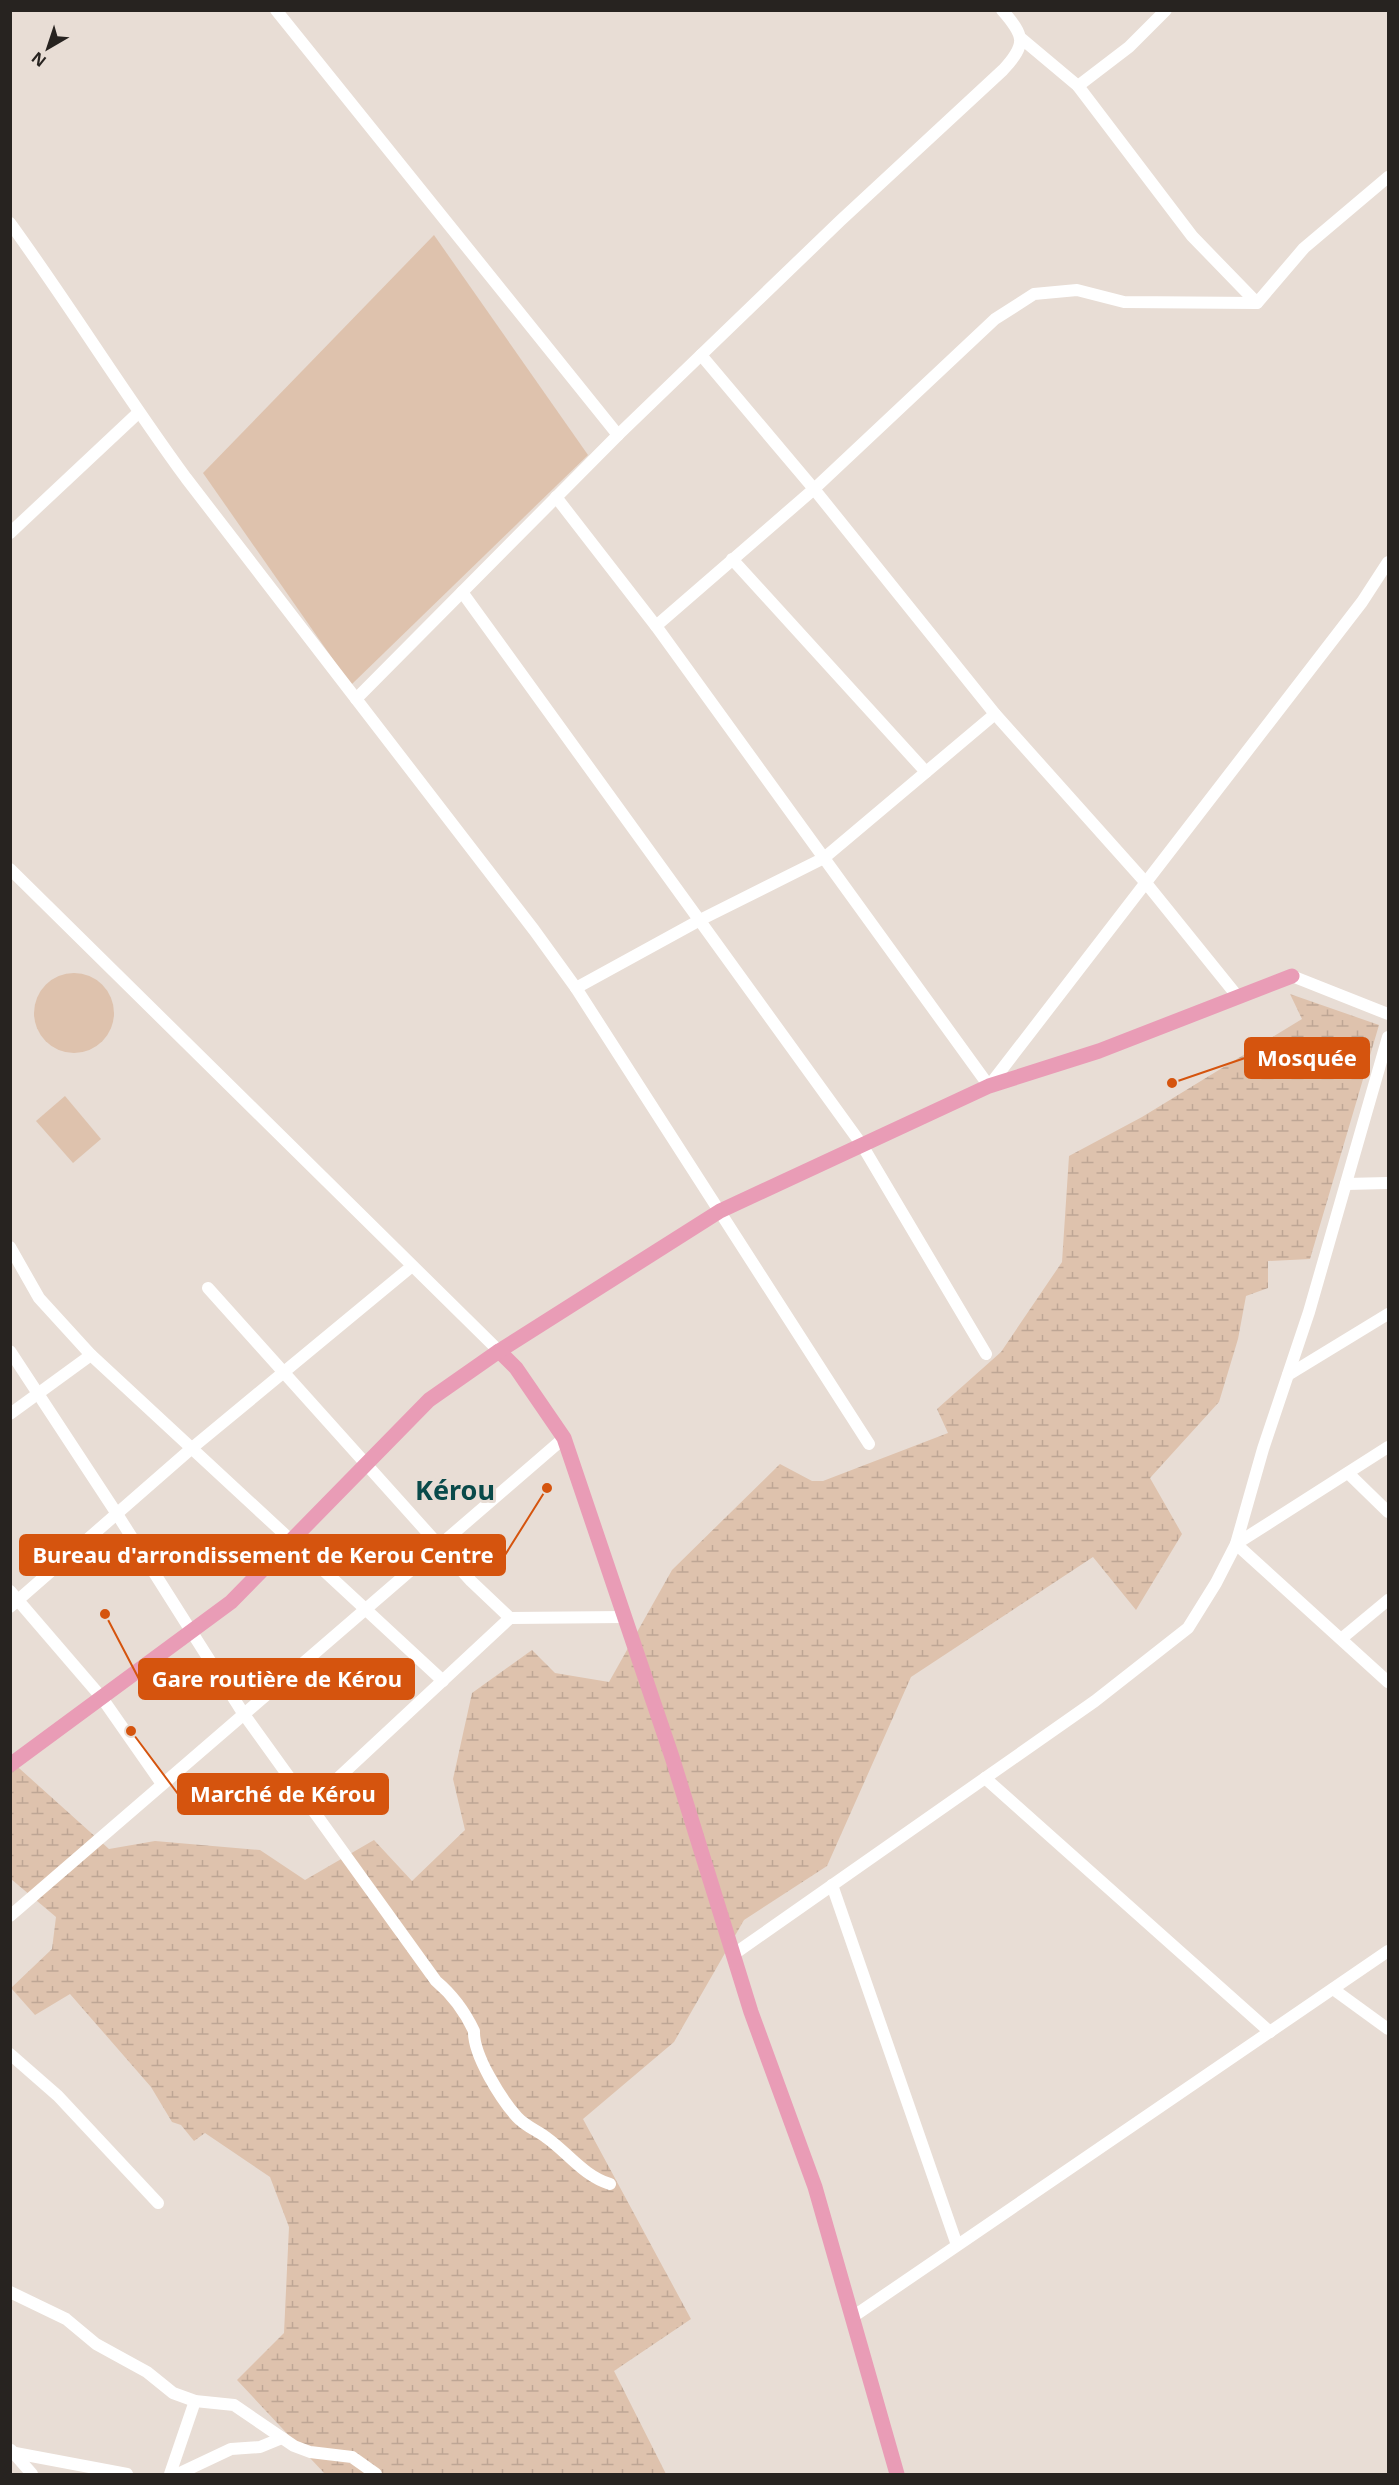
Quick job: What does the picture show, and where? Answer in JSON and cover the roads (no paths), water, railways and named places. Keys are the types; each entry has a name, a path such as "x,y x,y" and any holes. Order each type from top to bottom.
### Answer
{"main road":[{"path":"10,1765 231,1602 368,1466 429,1400 499,1351 720,1211 989,1086 1099,1051 1292,976"},
{"path":"499,1351 516,1368 564,1438 734,1954 751,2012 815,2187 854,2316 897,2475"}],"street":[{"path":"276,10 618,435"},
{"path":"1002,10 1015,25 1022,39 1078,86 1192,236 1257,303"},
{"path":"1078,86 1129,47 1166,10"},
{"path":"356,699 618,435 1004,70 1018,54 1022,39"},
{"path":"656,626 814,489 995,319 1034,294 1077,290 1124,302 1257,303 1304,248 1389,177"},
{"path":"10,223 63,295 138,413 576,988 869,1444"},
{"path":"701,355 814,489 995,714 1146,882 1238,997"},
{"path":"10,533 138,413"},
{"path":"556,497 656,626 989,1086 1362,602 1389,562"},
{"path":"732,559 926,772"},
{"path":"462,592 862,1145 986,1354"},
{"path":"576,988 700,920 824,858 995,714"},
{"path":"10,869 411,1267 499,1351"},
{"path":"1292,976 1389,1014"},
{"path":"734,1954 1095,1701 1188,1628 1216,1583 1236,1544 1389,1037"},
{"path":"1346,1184 1389,1183"},
{"path":"10,1247 39,1298 91,1354 443,1681"},
{"path":"15,1604 192,1448 411,1267"},
{"path":"208,1288 438,1545 510,1618"},
{"path":"1288,1375 1389,1314"},
{"path":"10,1351 243,1713 436,1981 463,2008 467,2022 474,2031 474,2042 486,2069 516,2116 545,2136 589,2174 610,2184"},
{"path":"10,1414 91,1354"},
{"path":"10,1916 564,1438"},
{"path":"1236,1544 1389,1447"},
{"path":"1348,1473 1389,1512"},
{"path":"1236,1544 1389,1682"},
{"path":"10,1591 15,1604 101,1699 162,1784"},
{"path":"1341,1639 1389,1600"},
{"path":"308,1806 510,1618 624,1617"},
{"path":"985,1778 1269,2032"},
{"path":"832,1885 957,2245"},
{"path":"854,2316 1389,1951"},
{"path":"1333,1989 1389,2029"},
{"path":"10,2054 58,2096 158,2203"},
{"path":"10,2292 66,2319 96,2343 147,2372 173,2393 195,2401 234,2405 294,2446 310,2452 352,2457 376,2475"},
{"path":"170,2475 195,2401"},
{"path":"178,2475 231,2449 260,2447 282,2438"},
{"path":"11,2450 32,2475"},
{"path":"11,2450 127,2475"}],"place":[{"name":"Mosquée","path":"1172,1083"},
{"name":"Bureau d'arrondissement de Kerou Centre","path":"547,1488"},
{"name":"Gare routière de Kérou","path":"105,1614"},
{"name":"Marché de Kérou","path":"131,1731"}],"district":[{"name":"Kérou","path":"455,1489"}]}
